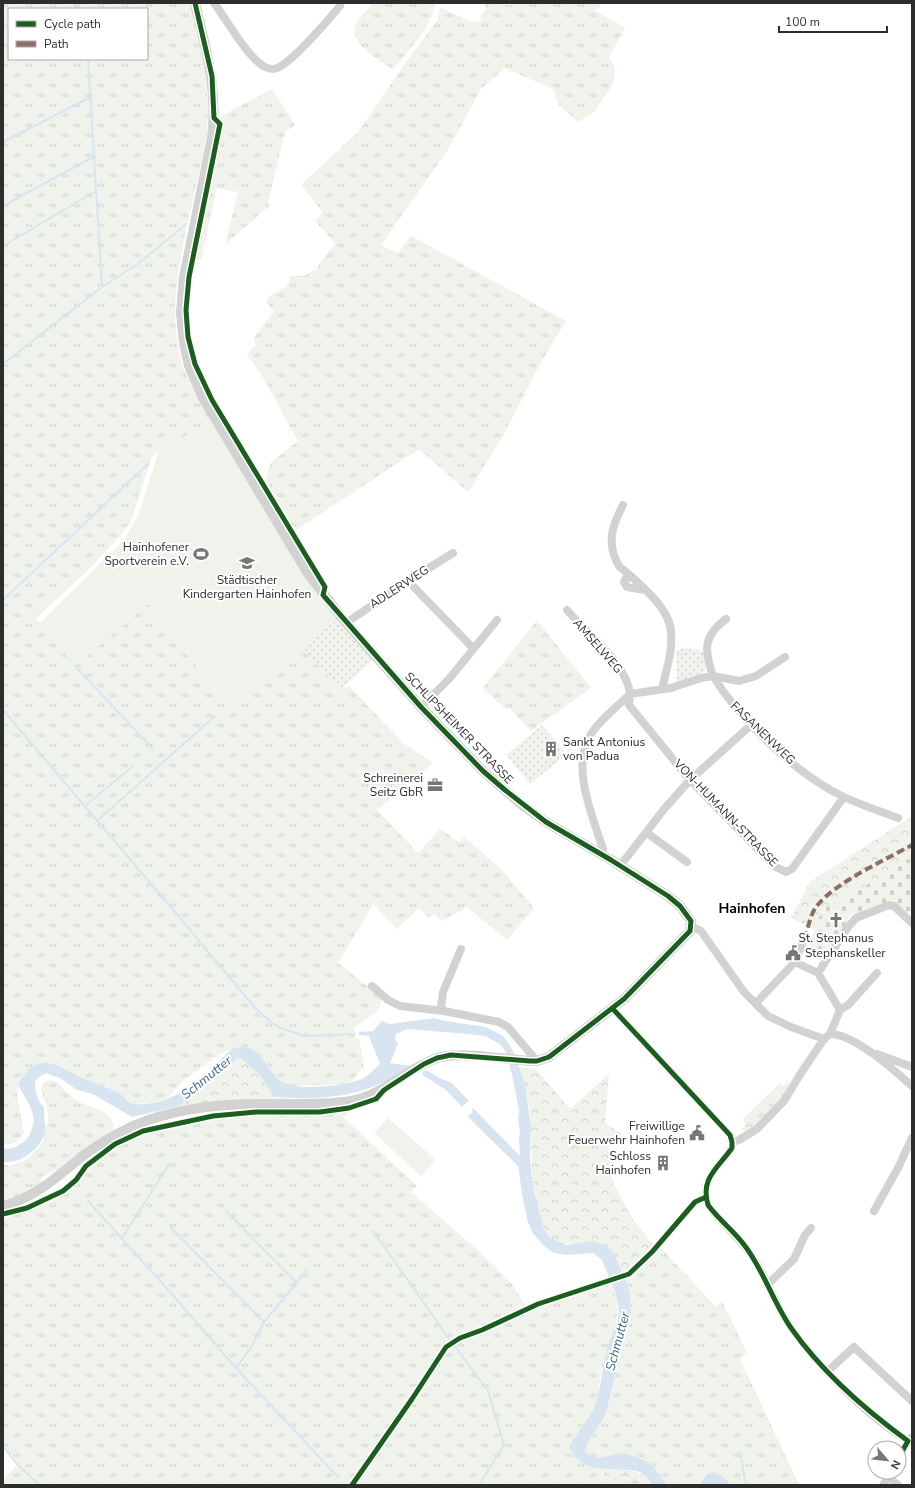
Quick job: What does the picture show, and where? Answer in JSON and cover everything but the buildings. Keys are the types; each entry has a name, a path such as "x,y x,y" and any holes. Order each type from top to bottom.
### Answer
{"street":[{"name":"SCHLIPSHEIMER STRASSE","path":"195,3 212,76 214,118 212,138 184,277 181,313 183,336 189,366 204,398 307,572 346,623 421,707 484,771 522,805 558,829 602,854 680,906 688,914 691,926"},
{"path":"214,3 249,52 266,68 272,69 278,68 291,58 316,34 340,6 340,3"},
{"path":"622,505 611,532 610,542 615,559 619,566 659,604 671,630 670,654 662,689"},
{"name":"ADLERWEG","path":"346,623 408,581 454,553"},
{"path":"408,581 473,648"},
{"name":"AMSELWEG","path":"567,610 620,668 629,688 630,694"},
{"name":"FASANENWEG","path":"726,619 714,628 710,635 707,653 713,676 728,698 751,725 802,771 844,797 898,818"},
{"path":"421,707 449,679 497,620"},
{"path":"602,854 602,849 584,788 585,752 588,740 593,731 630,694 662,689 713,676 739,681 756,676 785,657"},
{"name":"VON-HUMANN-STRASSE","path":"630,694 629,705 690,780 774,866 786,872 792,869 844,797"},
{"path":"620,866 665,808 690,780 751,725"},
{"path":"647,833 687,862"},
{"path":"818,973 848,927 856,918 889,904 894,906 912,923"},
{"path":"3,1206 38,1191 106,1140 134,1126 172,1114 216,1106 258,1104 324,1104 352,1101 384,1090 424,1064 437,1058 452,1055 533,1061 548,1057 612,1008 678,944 690,931 691,926 701,931 729,973 744,992 768,1016 791,1027 827,1037 836,1034 869,1050 912,1067"},
{"path":"756,1003 795,962 804,939"},
{"path":"444,1011 440,1008 443,992 461,949"},
{"path":"795,962 818,973 840,1010"},
{"path":"732,1142 739,1140 758,1128 784,1101 800,1073 827,1037 840,1010 848,1006 877,973"},
{"path":"372,986 388,1000 400,1006 444,1011 499,1022 508,1027 533,1061"},
{"path":"612,1008 730,1135 732,1142 729,1152 707,1181 706,1197 713,1212 744,1245 757,1264 790,1327 828,1371 856,1400 911,1440"},
{"path":"869,1050 912,1086"},
{"path":"874,1211 898,1168 912,1138"},
{"path":"767,1285 794,1259 804,1235 810,1228"},
{"path":"828,1371 854,1347 912,1401"}],"green space":[{"path":"3,3 190,3 204,66 208,98 208,115 205,147 179,268 175,316 177,340 182,364 192,386 279,533 203,426 152,456 131,521 122,534 85,573 35,619 40,623 149,603 230,711 324,608 338,619 319,633 305,650 341,689 350,687 403,743 433,763 377,810 418,853 440,829 459,842 464,837 502,870 534,908 507,940 467,907 441,921 435,914 429,918 419,908 397,929 373,904 338,963 382,998 379,1010 354,1028 355,1038 359,1039 364,1065 353,1080 344,1084 288,1086 277,1079 253,1050 234,1049 223,1052 185,1079 166,1099 152,1103 134,1104 120,1094 111,1091 108,1087 82,1078 53,1063 34,1066 20,1078 18,1085 17,1095 24,1133 17,1140 3,1144"},
{"path":"373,3 435,3 433,12 424,30 393,70 367,51 357,39 355,32 357,22"},
{"path":"485,3 513,5 514,3 602,3 599,8 594,10 625,28 609,57 615,68 613,84 595,111 578,122 559,105 553,89 505,68 481,89 449,148 381,245 398,253 411,236 566,321 540,364 503,436 468,492 419,449 295,531 296,529 294,525 291,526 266,479 271,462 298,441 262,376 247,355 256,344 253,339 274,312 266,301 268,297 286,287 291,276 304,276 316,269 335,243 315,221 323,212 301,185 358,132 412,54 437,21 440,7 471,22 481,21 482,19 480,15 483,14 486,9"},
{"path":"272,89 295,125 285,132 268,202 269,206 225,245 238,192 217,188 201,260 196,259 223,121 221,116"},
{"name":"Hainhofener Sportverein e.V.","path":"211,421 302,569 335,617 299,654 230,712 149,603 75,666 40,623 125,539 140,511 158,453"},
{"path":"537,620 591,688 531,731 510,709 505,709 483,688"},
{"path":"337,621 373,660 341,689 305,650 323,629"},
{"path":"687,647 704,652 706,664 704,672 677,683 676,651"},
{"path":"542,725 567,754 530,784 506,755"},
{"path":"912,816 912,857 837,903 831,902 819,917 815,930 791,918 810,882"},
{"path":"912,857 912,909 907,915 892,900 857,915 851,913 837,941 820,960 818,960 817,951 808,949 819,917 831,902 837,903"},
{"path":"240,1058 260,1075 275,1098 180,1109 179,1106 221,1074 236,1059"},
{"path":"519,1067 536,1069 570,1109 609,1074 605,1123 622,1134 608,1148 613,1182 633,1220 654,1245 626,1271 622,1273 616,1263 580,1245 556,1242 549,1237 546,1232 541,1222 534,1195 530,1112 526,1089"},
{"path":"785,1078 789,1083 788,1090 784,1097 773,1111 759,1124 746,1133 742,1129 746,1124 742,1120 780,1083 783,1086 787,1083"},
{"path":"51,1080 56,1082 77,1101 104,1112 112,1119 114,1131 59,1173 56,1170 41,1177 42,1186 3,1202 3,1164 10,1166 26,1160 42,1144 45,1126 48,1125 48,1113 41,1089 44,1082"},
{"path":"353,1109 343,1117 417,1186 411,1192 473,1246 511,1283 528,1309 611,1282 618,1303 615,1331 611,1339 601,1373 598,1396 586,1423 571,1442 571,1453 580,1462 608,1469 604,1474 625,1485 3,1485 3,1480 18,1464 3,1444 3,1216 19,1212 51,1200 71,1187 85,1169 105,1153 134,1137 168,1126 220,1118 300,1115"},
{"path":"388,1118 436,1160 421,1176 374,1133"},
{"path":"660,1247 715,1306 722,1301 747,1353 740,1359 799,1485 731,1485 724,1477 713,1472 707,1474 699,1485 668,1485 654,1467 648,1462 622,1453 599,1458 593,1457 585,1450 606,1412 631,1314 630,1293 625,1279 636,1271"},
{"path":"608,1469 627,1470 639,1473 654,1485 625,1485 603,1474"}],"water":[{"path":"435,1018 445,1021 486,1027 503,1036 509,1044 514,1053 525,1084 531,1126 530,1160 534,1192 544,1229 549,1237 566,1245 593,1241 604,1245 613,1251 630,1293 631,1314 606,1412 585,1450 593,1457 599,1458 622,1453 648,1462 654,1467 668,1485 654,1485 643,1474 637,1471 589,1466 574,1456 569,1447 596,1402 605,1357 617,1322 619,1310 617,1297 602,1260 593,1253 567,1255 554,1253 544,1246 532,1232 523,1200 518,1166 468,1116 473,1112 473,1108 520,1156 519,1110 506,1052 500,1044 485,1036 407,1029 396,1034 395,1039 398,1044 390,1063 413,1066 396,1076 363,1090 330,1097 312,1098 274,1097 260,1075 240,1058 236,1059 221,1074 179,1106 132,1117 93,1094 77,1090 60,1078 46,1073 39,1077 35,1082 37,1096 44,1107 45,1133 38,1144 26,1140 31,1132 34,1118 18,1085 25,1074 37,1064 50,1063 56,1065 80,1077 119,1093 129,1101 136,1104 158,1102 180,1093 199,1080 227,1053 237,1047 254,1050 259,1054 275,1076 286,1084 308,1087 334,1085 364,1078 380,1064 369,1036 359,1035 359,1032 373,1031 382,1021 390,1024"},
{"path":"426,1070 452,1083 469,1101 462,1107 446,1090 421,1074"},
{"path":"713,1472 724,1477 731,1485 699,1485 707,1474"}],"waterway":[{"path":"75,3 77,8"},
{"path":"3,364 102,287 88,60"},
{"path":"3,142 91,97"},
{"path":"3,206 95,156"},
{"path":"3,246 96,191"},
{"path":"102,287 139,263 186,224"},
{"path":"3,600 148,464"},
{"path":"75,666 153,749"},
{"path":"3,710 192,932"},
{"path":"98,820 215,716"},
{"path":"85,806 133,766"},
{"path":"194,935 255,1008 280,1028 306,1036 355,1034"},
{"name":"Schmutter","path":"3,1155 15,1154 27,1148 35,1138 39,1126"},
{"path":"122,1238 170,1163"},
{"path":"88,1201 236,1368 339,1478"},
{"path":"226,1211 297,1283"},
{"path":"171,1228 264,1322"},
{"path":"373,1231 450,1340"},
{"path":"236,1368 252,1346 264,1322 307,1270"},
{"path":"454,1345 488,1391 504,1445 479,1485"},
{"path":"3,1446 16,1463 39,1485"},
{"path":"740,1452 746,1485"}],"marked path":[{"path":"804,939 814,910 824,898 847,881 912,845"}],"cycle path":[{"path":"3,1214 27,1208 63,1191 76,1180 86,1166 115,1144 143,1131 213,1116 256,1112 320,1112 349,1108 376,1099 384,1090 424,1064 437,1058 451,1055 530,1061 537,1061 549,1057 624,999 690,931 691,921 680,906 668,896 611,860 546,822 483,771 421,707 323,595 325,587 212,400 195,364 188,337 186,310 189,277 220,124 214,118 212,76 195,3"},
{"path":"612,1008 730,1135 732,1148 708,1180 706,1188 708,1205 736,1235 752,1256 791,1328 830,1375 860,1403 907,1440"},
{"path":"352,1485 446,1347 460,1338 482,1330 538,1304 629,1274 652,1252 695,1202 706,1197"}],"place":[{"name":"Hainhofener Sportverein e.V.","path":"201,554"},
{"name":"Städtischer Kindergarten Hainhofen","path":"247,563"},
{"name":"Sankt Antonius von Padua","path":"551,749"},
{"name":"Schreinerei Seitz GbR","path":"435,785"},
{"name":"St. Stephanus","path":"836,920"},
{"name":"Stephanskeller","path":"793,953"},
{"name":"Freiwillige Feuerwehr Hainhofen","path":"697,1133"},
{"name":"Schloss Hainhofen","path":"663,1163"}],"district":[{"name":"Hainhofen","path":"752,908"}]}
